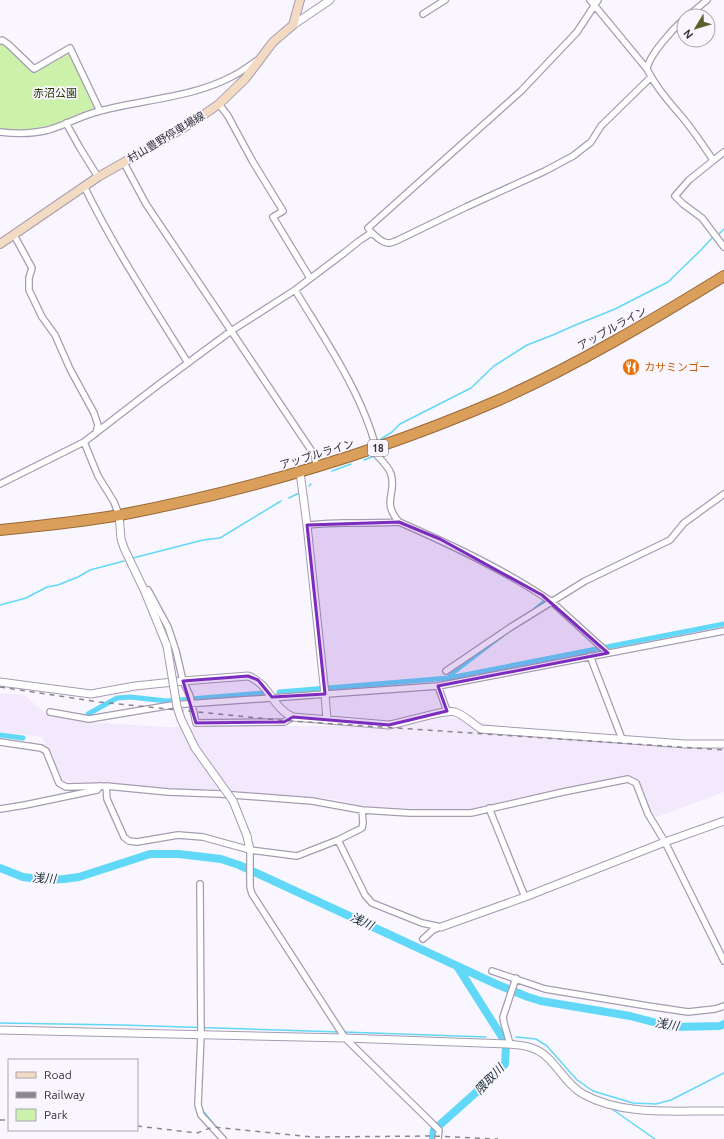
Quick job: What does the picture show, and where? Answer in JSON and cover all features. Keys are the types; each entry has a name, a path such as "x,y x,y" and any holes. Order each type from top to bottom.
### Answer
{"highway":[{"name":"アップルライン","path":"0,530 66,523 119,515 215,495 300,472 374,449 498,400 569,366 662,314 724,276"}],"main road":[{"path":"293,26 300,0"},
{"name":"村山豊野停車場線","path":"0,244 98,177 193,122 219,104 245,79 273,42 293,26"}],"street":[{"path":"293,26 330,0"},
{"path":"423,14 445,0"},
{"path":"590,0 596,2 647,69 670,104 694,131 713,160"},
{"path":"698,8 707,0"},
{"path":"596,2 577,32 521,91 368,228 371,233 386,242 390,243 396,241 466,206 573,156 591,142 601,126 651,77"},
{"path":"647,69 652,58 664,40 676,27"},
{"path":"0,41 2,40 8,44 34,69 70,48 100,111"},
{"path":"0,132 17,134 49,130 100,111 134,103 169,98 232,77 262,57"},
{"path":"219,104 228,116 253,162 283,211 273,217 310,278"},
{"path":"66,123 98,177"},
{"path":"724,152 689,180 675,196 682,204 702,218 724,247"},
{"path":"124,163 146,204 315,456 316,467"},
{"path":"84,186 94,207 122,256 188,363"},
{"path":"1,483 84,442 231,331 296,290 371,233"},
{"path":"14,235 32,268 29,278 29,290 42,317 55,335 70,368 94,413 98,425 96,433"},
{"path":"296,290 351,384 373,437 374,449 392,476 390,506 399,522"},
{"path":"84,442 98,476 114,502 119,515 121,539 124,548 145,592 167,646 181,720 195,748 233,801 247,836 250,850 250,884 252,894 345,1038 437,1128 438,1139"},
{"path":"300,472 327,720"},
{"path":"446,671 511,626 585,581 670,540 684,523 724,494"},
{"path":"307,526 343,522 373,524 399,522 440,540 506,574 552,602 607,651"},
{"path":"145,592 148,590 168,627 176,651 183,681 191,700 196,723 284,722 293,716"},
{"path":"50,712 89,719 172,705 191,700 272,697 324,689 438,686 590,656 607,651 724,630"},
{"path":"590,656 622,739"},
{"path":"0,682 91,694 119,688 248,676 258,680 286,714 293,716 327,720 400,724 448,711 456,712 481,729 685,744 724,744"},
{"path":"438,686 448,711"},
{"path":"0,742 41,748 46,751 59,783 66,787 103,786 168,792 220,794 312,802 362,810 460,814 471,813 488,808 628,779 636,783 648,814 665,842 724,961"},
{"path":"0,809 97,790 103,786"},
{"path":"103,786 107,799 124,837 129,841 137,842 178,835 203,837 250,850 296,856 338,840 362,828 362,810"},
{"path":"488,808 525,896"},
{"path":"422,939 433,930 441,926 724,821"},
{"path":"338,840 365,895 372,903 422,923 441,926"},
{"path":"200,884 201,1035 198,1105 201,1115 223,1139"},
{"path":"492,971 545,988 688,1012 716,1009 724,1006"},
{"path":"509,1044 503,1016 516,979"},
{"path":"0,1030 345,1038 509,1044 532,1048 545,1055 571,1085 582,1094 593,1099 636,1110 724,1110"}],"highlighted area":[{"path":"399,522 440,539 542,595 608,653 438,686 447,711 389,725 293,717 284,722 196,723 183,681 248,676 258,680 272,697 325,694 307,525"}],"shaded area":[{"path":"0,693 24,695 49,716 88,722 168,727 242,725 392,726 444,714 448,717 544,733 724,746 724,792 657,817 651,813 634,775 460,811 362,806 334,799 61,781 42,737 0,732"}],"green space":[{"name":"赤沼公園","path":"0,42 6,45 34,71 68,50 71,51 96,107 95,109 58,123 38,128 19,130 0,128"}],"waterway":[{"path":"719,234 724,229"},
{"path":"381,439 392,432 400,424 471,388 494,366 527,345 615,309 668,282 712,238"},
{"path":"364,460 372,457"},
{"path":"332,471 351,464"},
{"path":"289,498 301,492"},
{"path":"133,558 203,540 220,538 281,501"},
{"path":"0,605 26,598 47,587 58,585 78,577 90,570 124,561"},
{"path":"536,609 546,601"},
{"path":"279,692 449,678 724,624"},
{"path":"449,678 451,674 502,635"},
{"path":"88,714 117,698 130,697 167,701 263,693"},
{"path":"0,735 23,738"},
{"name":"浅川","path":"0,868 23,877 45,880 79,877 150,854 179,854 221,859 239,865 496,984 528,997 541,1001 630,1016 672,1027 720,1026 724,1024"},
{"name":"隈取川","path":"433,1139 434,1130 491,1079 505,1064 506,1046 504,1040 457,966"},
{"path":"0,1023 121,1025 340,1032"},
{"path":"344,1032 486,1037"},
{"path":"516,1037 536,1039 547,1046 577,1080 593,1091 633,1103 656,1104 671,1100 724,1073"},
{"path":"612,1109 655,1139"},
{"path":"204,1112 217,1128"}],"railway":[{"path":"0,687 99,702 277,720 724,750"},
{"path":"0,1120 8,1120"},
{"path":"138,1126 197,1133 213,1127 312,1137 432,1136 498,1139"}],"place":[{"name":"カサミンゴー","path":"631,367"}]}
